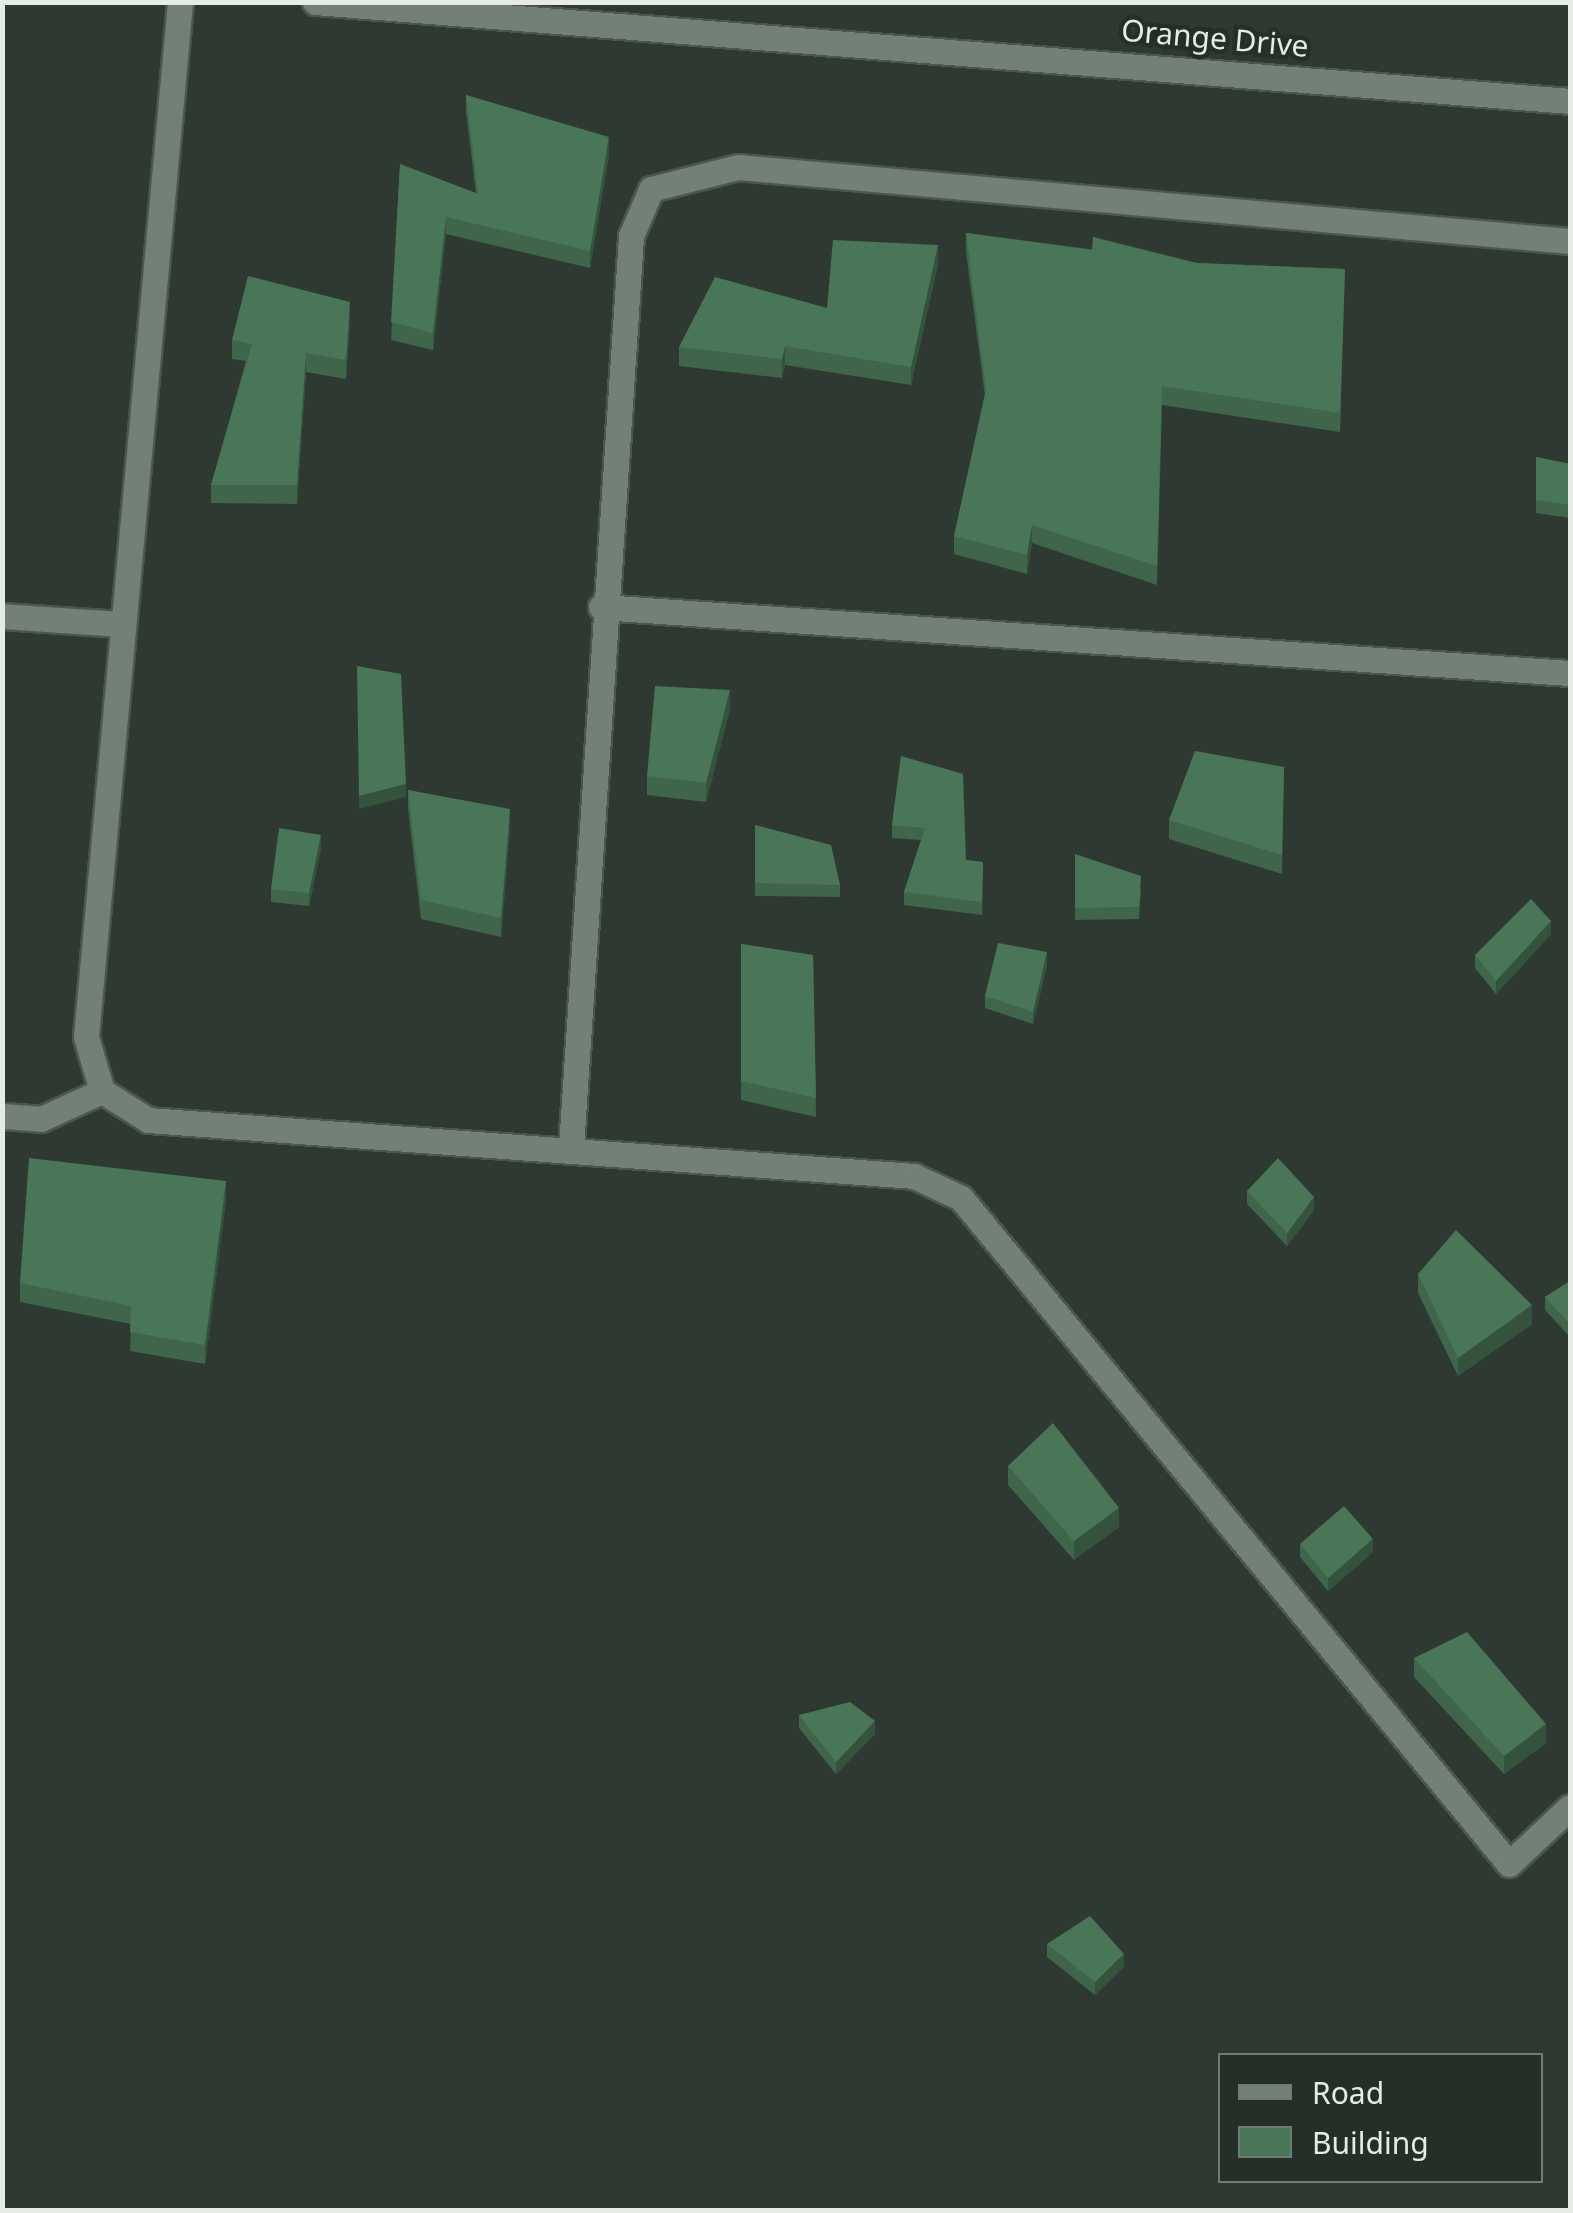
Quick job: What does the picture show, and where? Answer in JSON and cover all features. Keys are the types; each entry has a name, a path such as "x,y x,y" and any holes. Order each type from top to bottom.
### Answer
{"street":[{"path":"180,2 119,624 86,1037 102,1091 148,1120 914,1176 961,1198 1508,1864 1570,1807"},
{"name":"Orange Drive","path":"315,2 658,22 1570,101"},
{"path":"572,1148 601,607 632,236 651,189 738,166 1570,241"},
{"path":"601,607 1570,673"},
{"path":"2,616 119,624"},
{"path":"2,1116 41,1119 102,1091"}],"building":[{"path":"466,95 609,137 590,251 446,217 433,333 391,322 400,164 478,194"},
{"path":"966,233 1092,250 1093,237 1197,263 1345,269 1340,413 1162,386 1157,566 1032,525 1027,555 954,536 986,389"},
{"path":"833,240 938,245 911,367 785,346 782,359 679,347 715,277 827,308"},
{"path":"248,276 350,302 346,360 306,353 297,485 211,485 252,344 232,340"},
{"path":"1536,457 1570,464 1570,505 1536,500"},
{"path":"357,666 401,674 406,784 359,796"},
{"path":"655,686 730,690 706,783 647,776"},
{"path":"1195,751 1284,767 1282,855 1169,820"},
{"path":"901,756 963,774 966,860 983,862 982,902 904,892 925,828 892,825"},
{"path":"408,790 510,809 501,918 421,900"},
{"path":"755,825 831,845 840,885 755,883"},
{"path":"279,828 321,835 309,893 271,889"},
{"path":"1075,854 1141,876 1139,907 1075,908"},
{"path":"1531,899 1551,921 1496,981 1475,955"},
{"path":"998,943 1047,952 1033,1012 985,996"},
{"path":"741,944 813,955 816,1098 741,1081"},
{"path":"29,1158 226,1181 205,1345 130,1332 131,1306 20,1283"},
{"path":"1278,1158 1314,1197 1287,1233 1247,1191"},
{"path":"1456,1230 1532,1305 1458,1358 1418,1274"},
{"path":"1570,1281 1570,1324 1545,1297"},
{"path":"1053,1423 1119,1508 1074,1541 1008,1466"},
{"path":"1344,1506 1373,1539 1328,1578 1300,1544"},
{"path":"1467,1632 1546,1724 1504,1756 1414,1658"},
{"path":"850,1702 875,1721 836,1762 799,1715"},
{"path":"1090,1916 1124,1954 1095,1982 1047,1944"}]}
